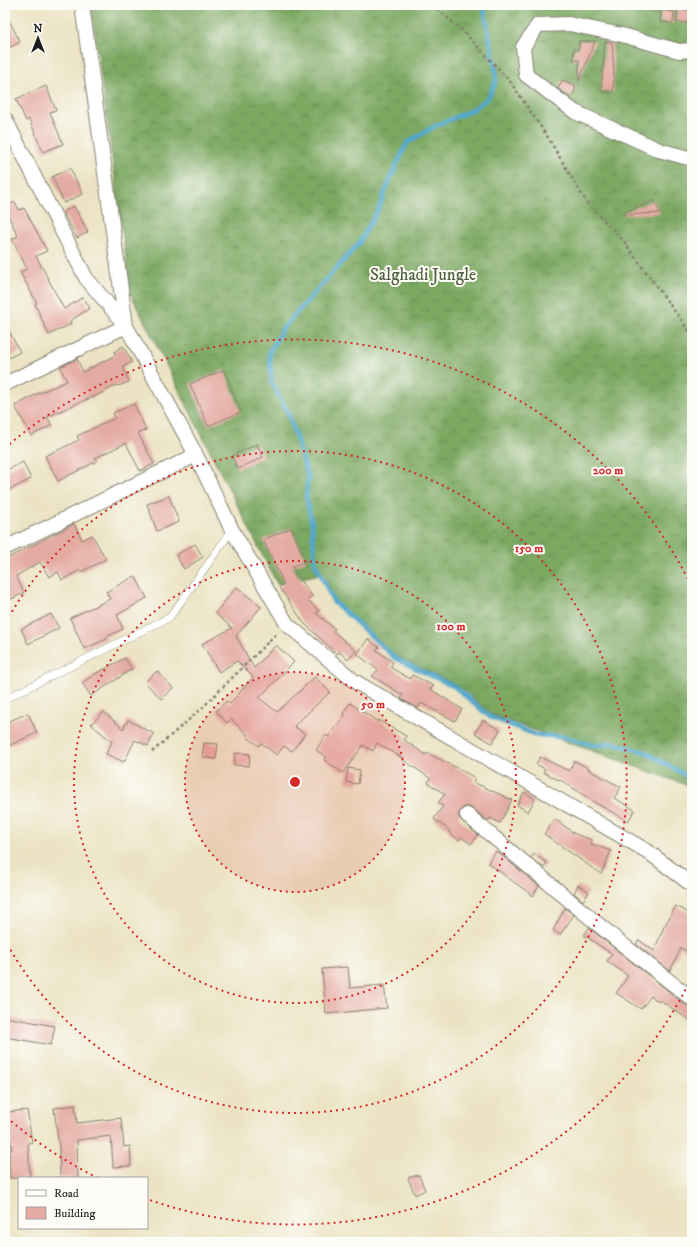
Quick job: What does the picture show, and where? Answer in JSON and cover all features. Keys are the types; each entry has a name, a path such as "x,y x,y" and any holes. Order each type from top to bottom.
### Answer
{"street":[{"path":"82,5 126,326"},
{"path":"692,50 679,51 622,35 569,24 538,25 523,48 526,75 575,112 659,150 692,159"},
{"path":"5,118 86,278 126,326 196,455 232,530 287,624 354,681 648,851 692,885"},
{"path":"5,384 126,326"},
{"path":"5,548 196,455"},
{"path":"467,815 617,940 692,999"}],"lane":[{"path":"5,698 170,617 232,530"}],"path":[{"path":"433,5 464,32 509,80 547,136 587,203 622,239 692,335"},
{"path":"152,752 201,709 287,624"}],"green space":[{"name":"Salghadi Jungle","path":"91,5 692,5 692,787 492,715 460,687 396,656 334,600 324,573 277,584 131,295"}],"building":[{"path":"677,9 691,10 689,23 676,22"},
{"path":"661,10 674,12 673,23 660,22"},
{"path":"5,12 20,42 5,50"},
{"path":"579,41 595,41 579,81 579,60 573,60 574,49 579,49"},
{"path":"605,42 612,42 614,75 613,92 601,91"},
{"path":"562,80 575,85 575,90 572,97 558,89"},
{"path":"46,86 56,110 50,112 63,144 43,152 29,119 26,121 16,99"},
{"path":"70,168 83,194 64,203 52,177"},
{"path":"654,200 660,213 623,215 623,213"},
{"path":"15,202 19,210 24,208 47,251 36,256 64,309 83,297 90,308 70,321 71,324 49,335 35,304 37,303 20,272 27,269 12,239 18,236 5,209 5,206"},
{"path":"74,206 88,232 77,238 63,212"},
{"path":"5,323 20,352 5,360"},
{"path":"123,346 132,362 123,367 129,382 118,386 117,385 92,398 47,417 52,425 31,436 15,406 35,395 67,381 60,367 77,359 83,372 116,355 114,352"},
{"path":"224,370 241,412 208,426 190,384"},
{"path":"134,404 146,430 138,433 154,464 140,471 126,443 95,458 97,461 58,481 45,456 79,440 77,436 115,418 113,413"},
{"path":"257,444 263,457 238,469 232,456"},
{"path":"23,462 31,479 5,492 5,471"},
{"path":"169,496 179,522 157,531 147,504"},
{"path":"74,524 82,540 92,535 106,559 81,572 80,570 62,580 58,572 49,577 40,562 16,576 24,593 5,602 5,556 7,556 7,558 10,557"},
{"path":"291,528 306,561 292,567 312,596 307,599 319,611 316,613 335,629 333,631 356,651 348,660 340,652 337,654 304,623 279,587 284,584 263,540"},
{"path":"195,544 203,557 184,569 176,555"},
{"path":"135,576 147,598 117,615 123,629 106,637 107,639 84,649 70,618 110,599 106,592"},
{"path":"237,587 261,607 236,636 254,668 276,645 294,662 259,698 277,712 315,677 330,692 294,726 305,734 292,751 284,746 277,755 261,743 259,746 247,737 248,735 231,719 227,723 216,711 227,701 230,704 253,677 237,661 219,672 202,644 232,628 215,613"},
{"path":"51,614 59,628 28,644 21,629"},
{"path":"368,639 379,647 376,650 393,662 390,667 410,679 412,675 434,686 430,689 462,709 455,721 421,703 418,708 401,699 403,695 372,676 378,670 357,654"},
{"path":"125,658 132,669 91,696 82,683 95,674"},
{"path":"157,671 173,688 161,699 145,682"},
{"path":"350,703 378,722 378,720 406,736 404,740 426,755 427,753 459,769 475,778 473,782 512,800 500,823 490,818 488,821 472,808 464,807 459,813 459,818 478,835 471,844 461,837 459,840 434,819 443,806 438,803 445,794 428,783 430,778 403,760 404,759 377,743 373,751 363,745 343,773 324,760 326,757 316,750 326,735 328,737 345,715 343,713"},
{"path":"104,712 123,729 128,720 154,734 148,746 135,740 124,762 106,754 112,742 91,724"},
{"path":"28,713 37,733 8,746 5,739 5,723"},
{"path":"483,720 500,730 492,743 475,733"},
{"path":"204,743 218,744 216,759 202,757"},
{"path":"235,753 250,754 249,766 234,765"},
{"path":"540,757 569,771 574,761 621,787 614,798 635,810 628,821 594,802 559,779 543,772 545,769 536,764"},
{"path":"348,768 360,770 358,784 346,782"},
{"path":"524,792 535,799 528,812 517,805"},
{"path":"555,819 575,834 592,840 591,844 611,851 601,874 544,834"},
{"path":"496,851 539,886 533,896 488,863"},
{"path":"534,854 547,863 544,868 531,858"},
{"path":"578,885 589,892 583,901 574,893"},
{"path":"676,906 692,915 692,954 681,948 670,971 636,944 639,940 654,951 664,927"},
{"path":"565,908 574,915 560,935 553,930"},
{"path":"589,928 687,1006 692,1007 692,1022 660,1000 659,1002 651,996 641,1009 616,993 628,976 607,961 612,954 584,935"},
{"path":"348,967 350,988 384,985 387,1008 326,1014 322,969"},
{"path":"5,1017 55,1026 51,1045 5,1037"},
{"path":"75,1105 77,1123 121,1118 124,1147 130,1146 131,1166 113,1167 111,1136 77,1140 78,1177 60,1177 59,1147 54,1108"},
{"path":"27,1110 32,1142 28,1143 30,1177 10,1178 9,1150 12,1150 7,1112"},
{"path":"419,1175 425,1190 415,1195 408,1178"}],"waterway":[{"path":"483,5 495,66 496,81 488,98 472,110 433,127 407,143 378,210 359,243 283,328 269,353 272,383 289,415 308,477 306,496 312,524 315,563 333,601 396,659 455,687 490,717 536,735 565,737 596,746 612,743 645,752 692,779"}]}
